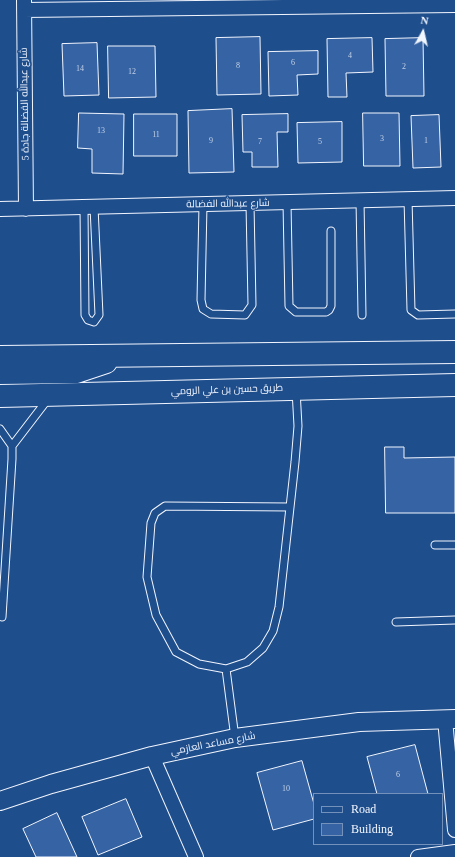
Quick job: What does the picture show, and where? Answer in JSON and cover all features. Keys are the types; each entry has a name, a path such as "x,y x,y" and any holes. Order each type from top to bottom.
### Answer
{"highway":[{"path":"0,357 455,352"},
{"path":"378,353 379,386"},
{"path":"0,373 76,372 126,356"},
{"name":"طريق حسين بن علي الرومي","path":"0,396 379,386 449,388"}],"street":[{"path":"24,5 455,4"},
{"name":"شارع عبدالله الفضالة جادة 5","path":"24,5 26,209"},
{"name":"شارع عبدالله الفضالة","path":"0,209 455,198"},
{"path":"450,719 455,830"},
{"name":"شارع مساعد العازمي","path":"0,801 51,784 152,756 236,738 359,722 450,719"},
{"path":"152,756 196,857"},
{"path":"418,857 455,852"}],"lane":[{"path":"408,199 410,310 418,315 455,314"},
{"path":"360,200 362,315"},
{"path":"287,203 289,306 296,312 326,312 332,306 331,231"},
{"path":"203,205 201,300 203,308 211,314 246,315 252,305 250,204"},
{"path":"89,207 99,315 94,322 88,320 85,315 89,207"},
{"path":"290,507 165,506 155,513 151,523 147,577 156,615 176,652 199,664 226,669 247,662 263,648 273,631 279,607 290,507 298,426 296,388"},
{"path":"2,617 12,446 51,395"},
{"path":"0,429 12,446"},
{"path":"435,545 455,545"},
{"path":"396,622 455,620"},
{"path":"226,669 236,738"}],"building":[{"path":"260,37 261,94 217,95 216,38"},
{"path":"372,38 373,72 346,73 347,97 328,97 327,39"},
{"path":"423,38 424,96 386,96 385,39"},
{"path":"97,43 99,95 64,96 62,44"},
{"path":"108,46 155,46 156,97 109,98"},
{"path":"318,51 318,74 297,75 298,95 269,96 268,52"},
{"path":"232,109 234,172 189,173 188,111"},
{"path":"79,113 124,114 123,174 92,173 92,149 78,148"},
{"path":"363,113 399,113 400,166 364,166"},
{"path":"134,114 177,114 177,156 134,156"},
{"path":"288,114 288,132 277,132 278,167 252,167 252,152 243,152 242,115"},
{"path":"439,115 441,167 413,168 411,116"},
{"path":"342,122 342,162 298,163 297,123"},
{"path":"385,447 404,447 404,458 455,457 455,513 386,513"},
{"path":"415,745 428,793 377,793 367,757"},
{"path":"302,761 313,800 313,819 273,830 257,773"},
{"path":"126,799 142,837 98,855 82,817"},
{"path":"57,813 77,857 36,857 23,829"}]}
